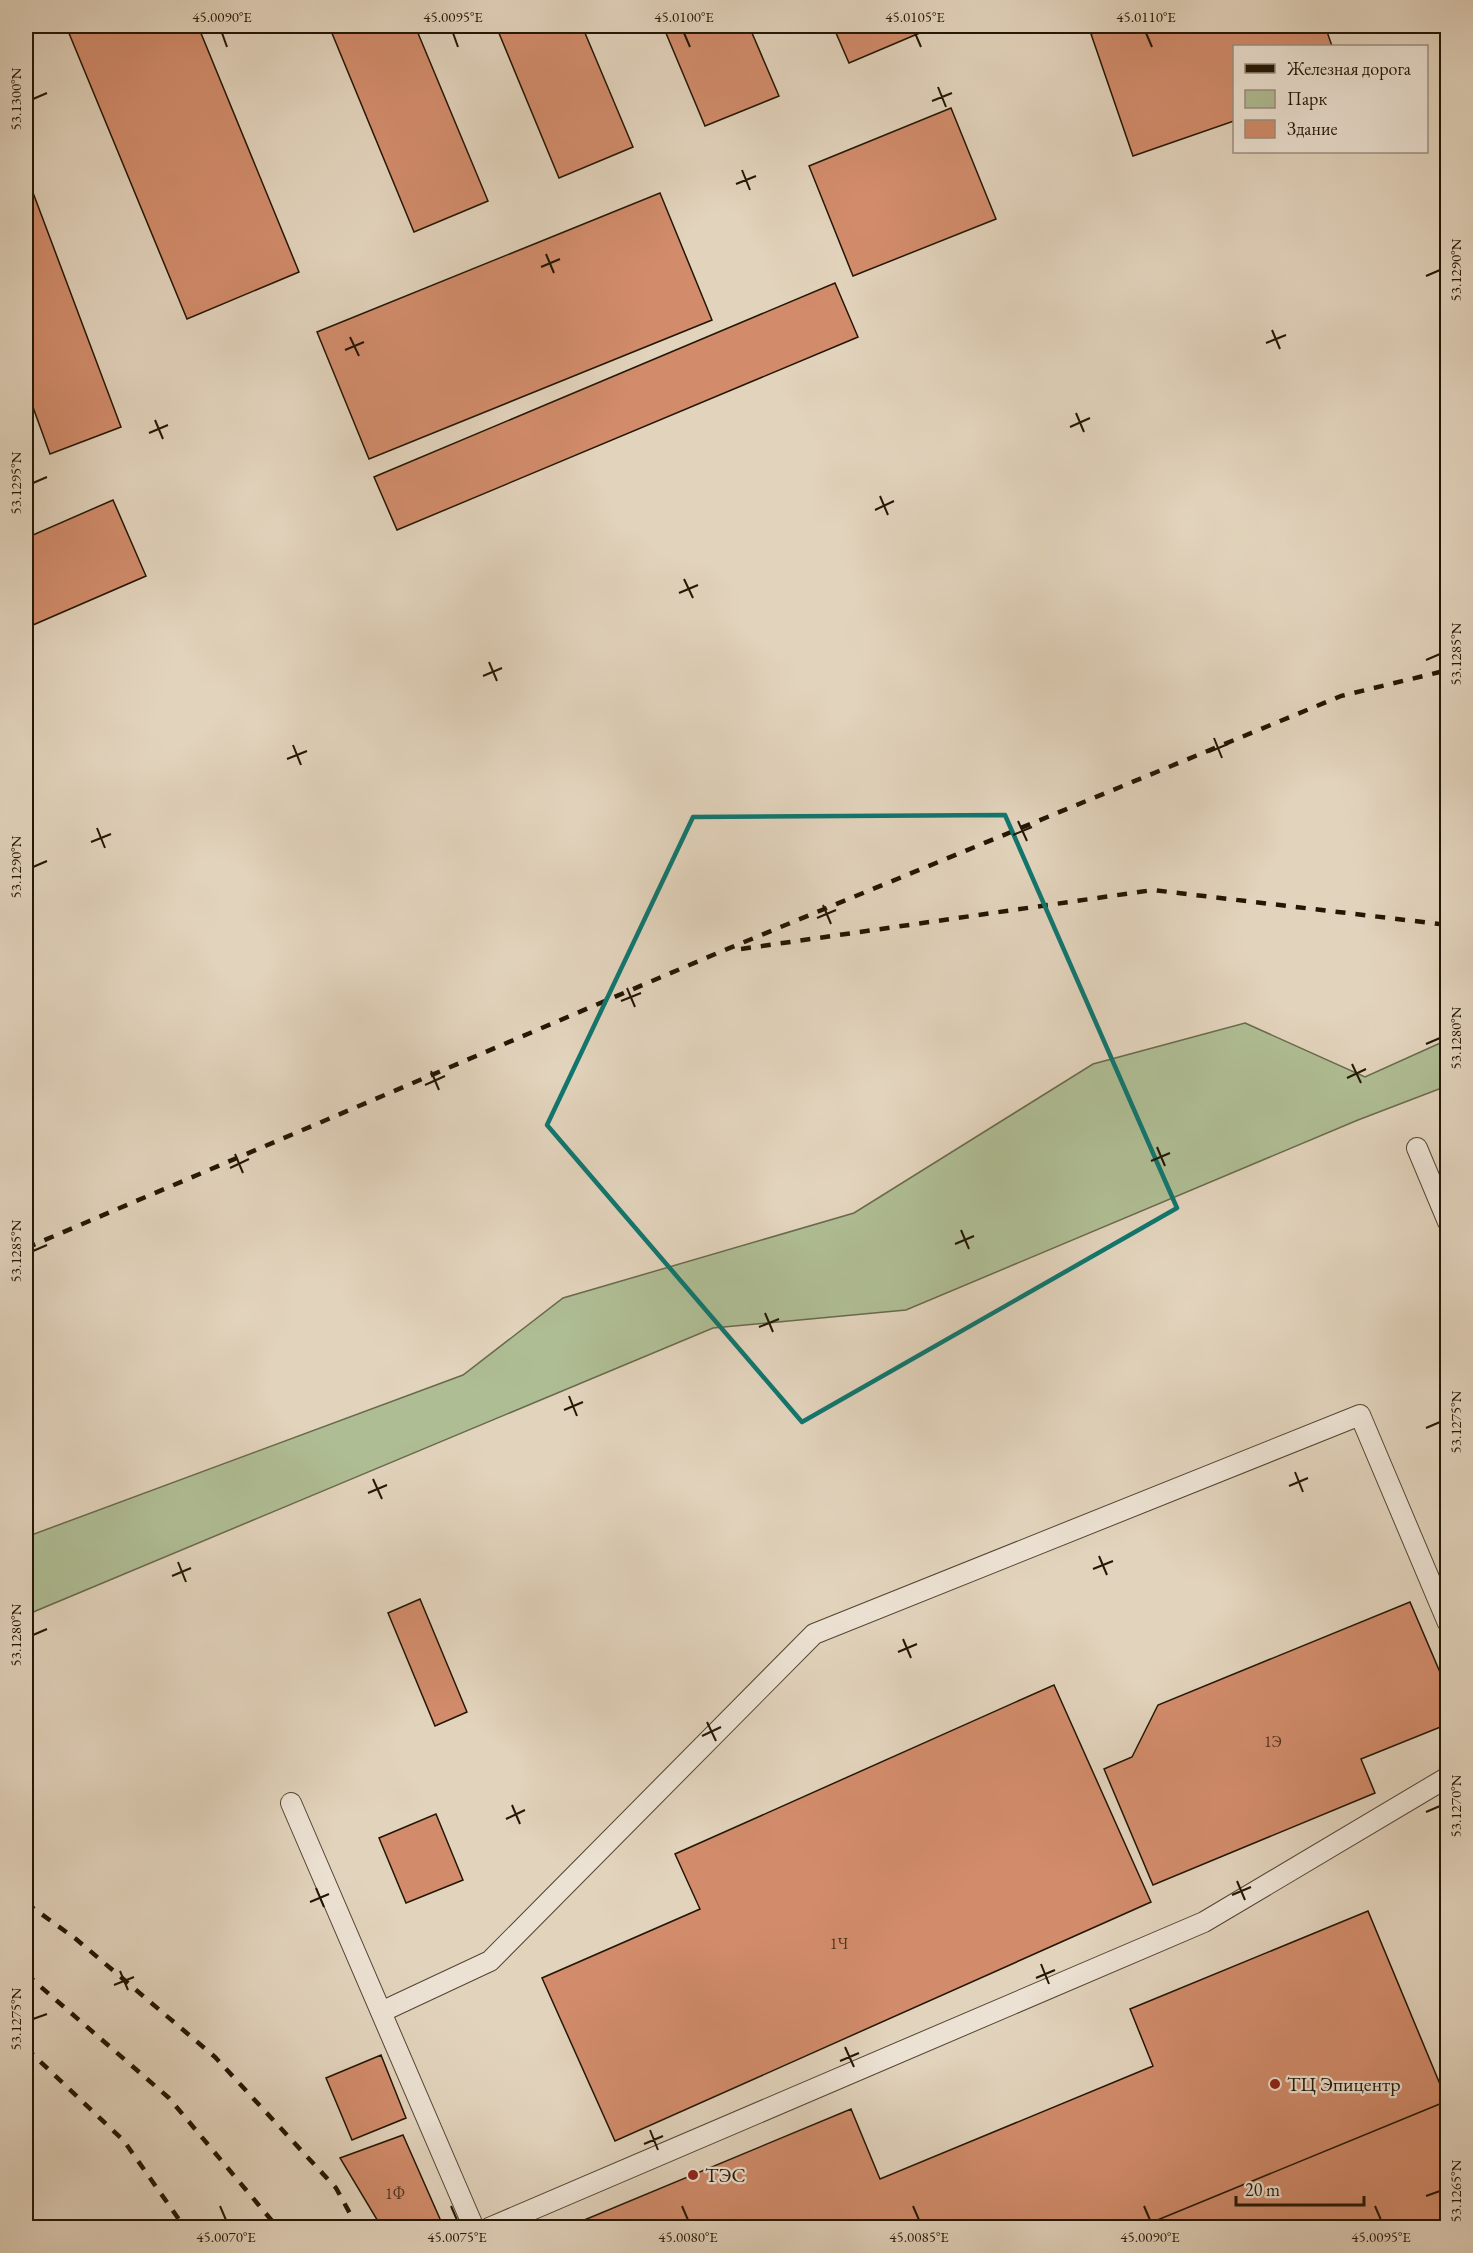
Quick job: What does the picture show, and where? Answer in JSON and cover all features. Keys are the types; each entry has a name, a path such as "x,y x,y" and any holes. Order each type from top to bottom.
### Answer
{"lane":[{"path":"1417,1148 1448,1221"},
{"path":"381,2012 490,1960 814,1634 1360,1415 1448,1623"},
{"path":"489,2228 1204,1922 1448,1777"},
{"path":"291,1803 474,2228"}],"highlighted area":[{"path":"1005,815 1177,1208 802,1422 547,1125 693,817"}],"green space":[{"path":"1245,1023 1365,1077 1447,1040 1447,1086 1358,1120 906,1310 713,1328 26,1615 26,1537 463,1375 563,1298 854,1213 1093,1064"}],"building":[{"path":"66,26 198,26 299,272 187,319"},
{"path":"329,26 415,26 488,201 414,232"},
{"path":"496,26 582,26 633,147 559,178"},
{"path":"663,26 749,26 779,96 705,126"},
{"path":"833,26 919,26 922,32 849,63"},
{"path":"1115,26 1325,26 1332,45 1233,45 1233,121 1133,156 1091,34"},
{"path":"951,108 996,219 853,276 809,166"},
{"path":"26,174 121,427 50,454 26,388"},
{"path":"660,193 712,320 369,459 317,332"},
{"path":"835,283 858,337 397,530 374,477"},
{"path":"113,500 146,576 26,628 26,538"},
{"path":"420,1599 467,1712 435,1726 388,1613"},
{"path":"1410,1602 1448,1691 1448,1724 1361,1759 1375,1793 1153,1885 1104,1769 1132,1757 1158,1705"},
{"path":"1054,1685 1151,1902 615,2141 542,1978 700,1909 675,1854"},
{"path":"436,1814 463,1880 406,1903 379,1838"},
{"name":"ТЦ Эпицентр","path":"1368,1911 1447,2101 1138,2228 565,2228 851,2109 880,2179 1153,2066 1130,2009"},
{"path":"381,2055 406,2118 352,2140 326,2078"},
{"path":"1447,2101 1448,2228 1138,2228"},
{"path":"403,2135 444,2228 382,2228 340,2158"}],"railway":[{"path":"26,1248 720,952 1341,696 1448,670"},
{"path":"741,949 1153,890 1448,925"},
{"path":"26,1903 76,1939 215,2057 336,2188 358,2228"},
{"path":"26,1974 169,2098 278,2228"},
{"path":"26,2048 124,2141 185,2228"}],"place":[{"name":"ТЦ Эпицентр","path":"1275,2084"},
{"name":"ТЭС","path":"693,2175"}]}
